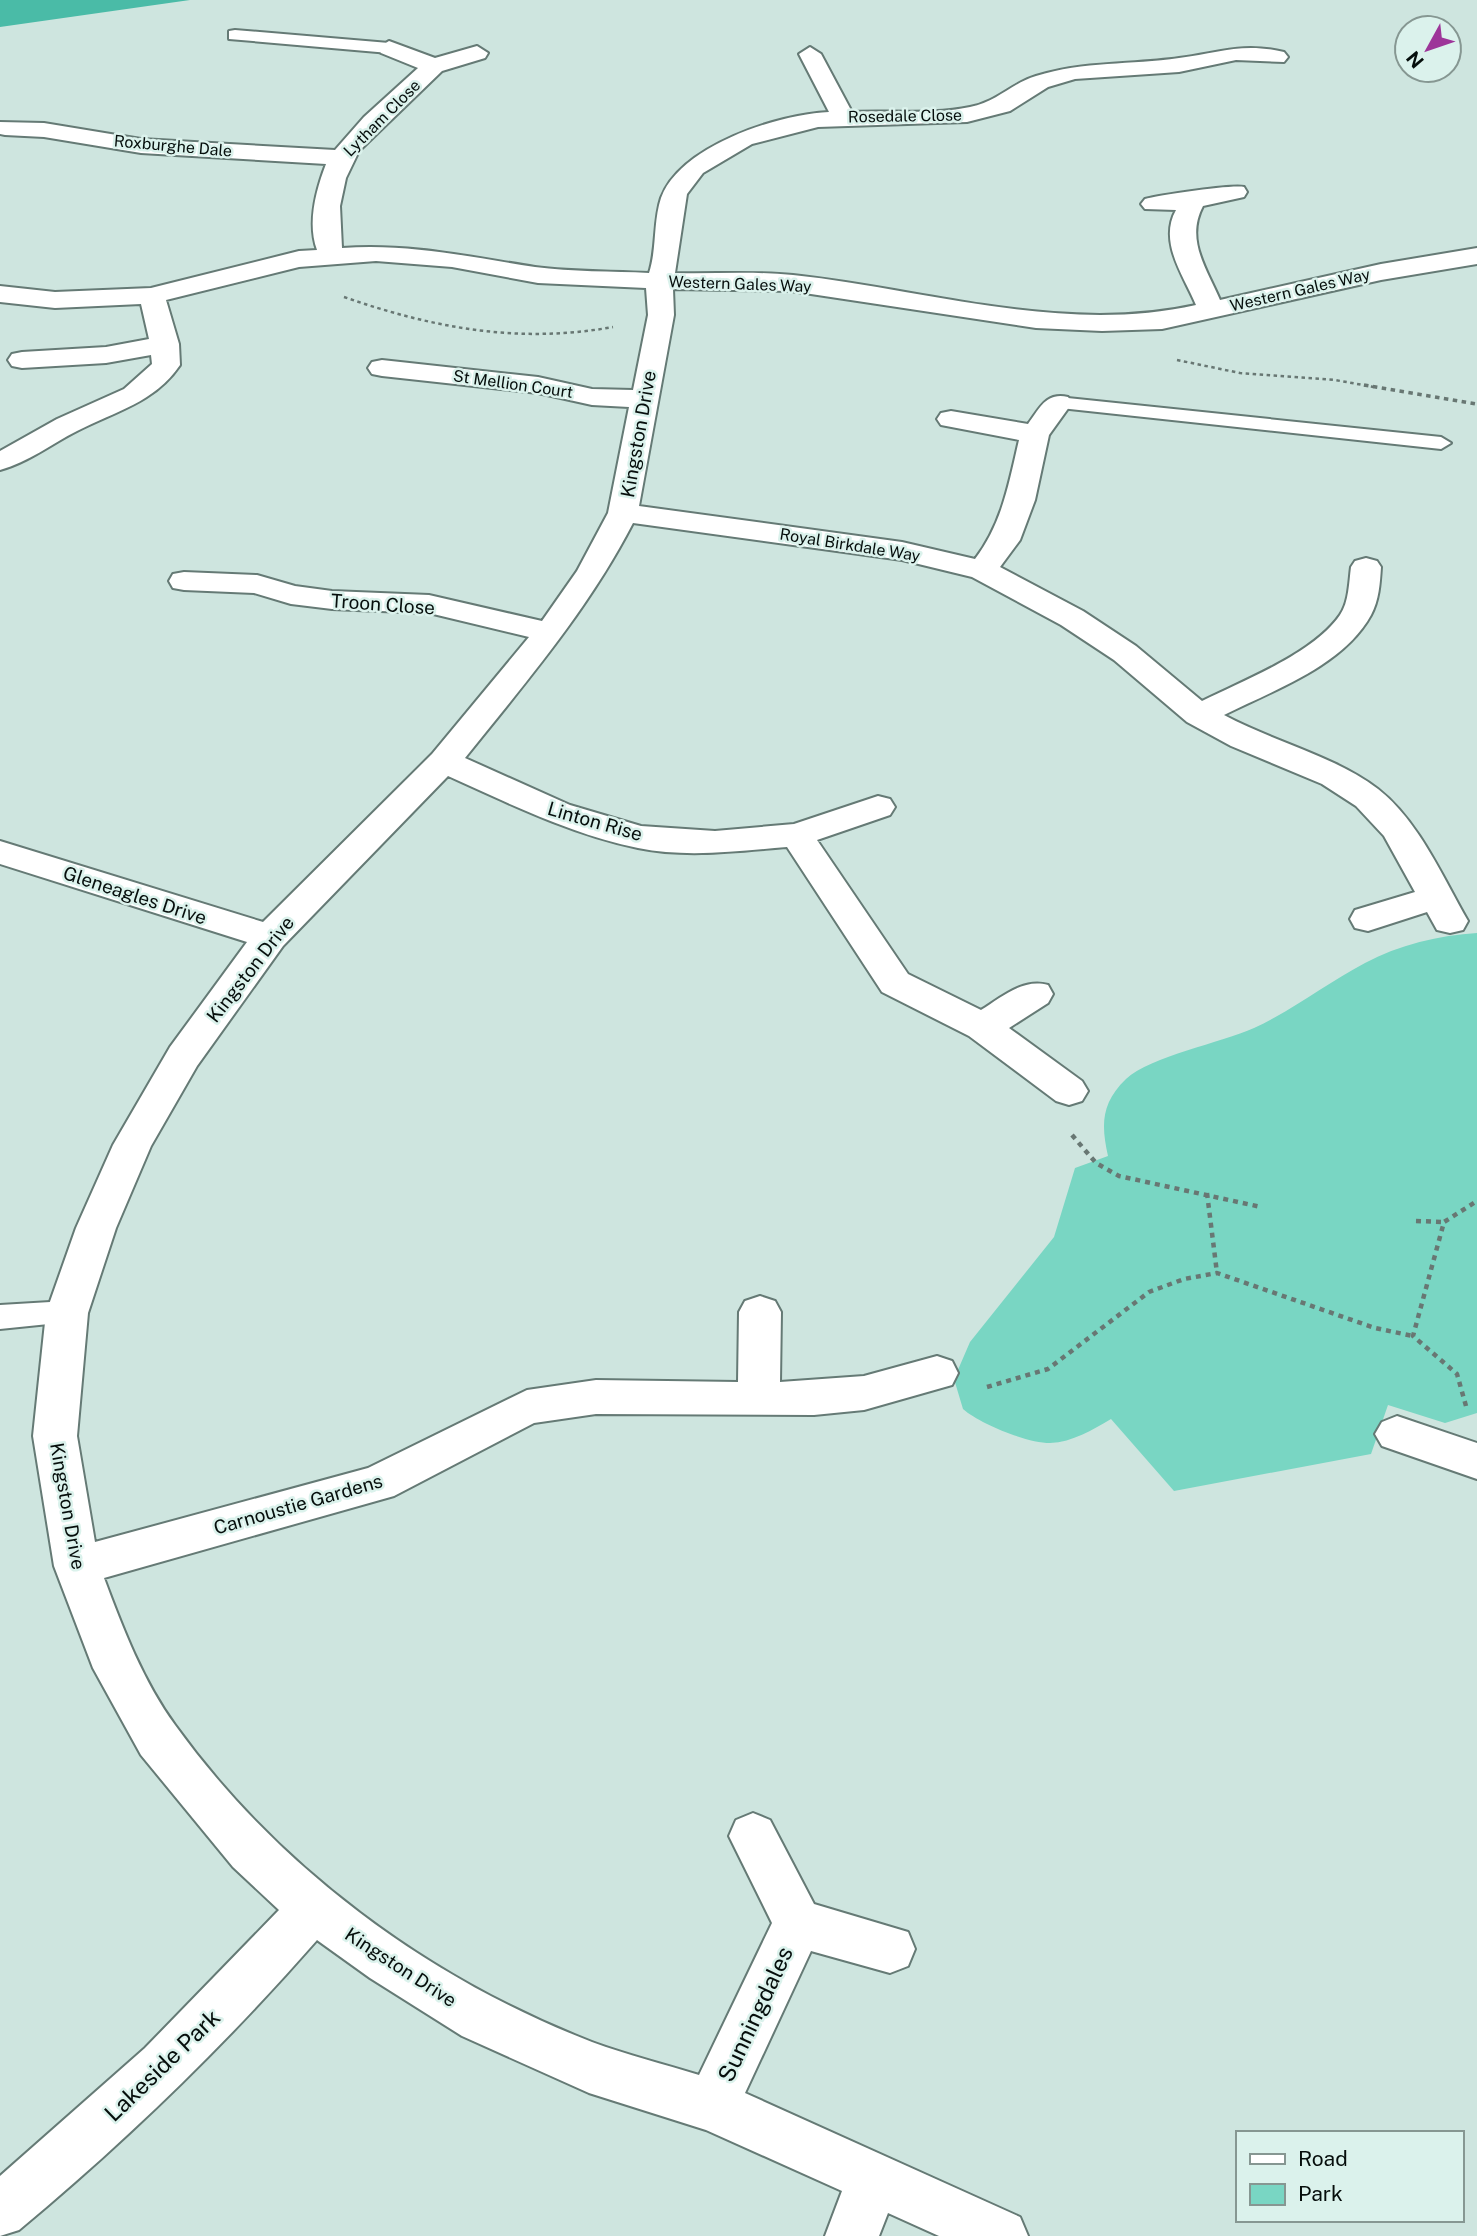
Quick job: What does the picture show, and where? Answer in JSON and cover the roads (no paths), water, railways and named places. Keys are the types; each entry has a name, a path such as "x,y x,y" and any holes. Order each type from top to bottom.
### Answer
{"street":[{"path":"1230,29 1236,53"},
{"name":"Lytham Close","path":"389,48 434,66"},
{"name":"Lytham Close","path":"332,255 327,246 324,220 342,158 434,66 477,53"},
{"name":"Rosedale Close","path":"660,298 675,194 694,168 723,148 743,139 789,126 843,117 967,116 1002,106 1054,76 1096,69 1180,65 1236,53 1276,57"},
{"path":"810,54 843,117"},
{"name":"Roxburghe Dale","path":"2,122 141,146 342,158"},
{"path":"1154,204 1193,201 1236,192"},
{"path":"1193,201 1181,218 1180,237 1211,310"},
{"name":"Western Gales Way","path":"0,294 55,300 151,296 262,267 332,255 414,254 660,298 790,283 1049,321 1162,321 1381,272 1477,256"},
{"path":"0,461 42,443 64,426 138,396 154,383 166,365 165,344 151,296"},
{"name":"Kingston Drive","path":"660,298 624,513 592,572 550,632 444,761 270,937 183,1057 132,1145 96,1228 66,1313 55,1436 77,1566 109,1654 158,1740 250,1852 313,1908 388,1961 480,2018 589,2067 712,2105 1001,2236"},
{"path":"22,360 106,355 165,344"},
{"name":"St Mellion Court","path":"382,368 538,385 592,397 643,399"},
{"path":"982,570 1005,540 1020,500 1035,434 1058,403"},
{"path":"951,419 1035,434"},
{"name":"Royal Birkdale Way","path":"624,513 902,551 982,570 1072,618 1125,653 1199,715 1243,740 1334,776 1368,798 1397,830 1444,909 1368,919"},
{"path":"257,584 290,561"},
{"path":"1199,715 1303,660 1332,639 1353,619 1363,596 1366,568"},
{"name":"Troon Close","path":"184,581 257,584 291,596 429,604 550,632"},
{"name":"Linton Rise","path":"444,761 558,813 640,837 715,842 797,835 878,807"},
{"path":"797,835 895,983 982,1027 1069,1091"},
{"name":"Gleneagles Drive","path":"0,852 270,937"},
{"path":"982,1027 1035,994"},
{"path":"759,1401 760,1312"},
{"name":"Carnoustie Gardens","path":"77,1566 379,1483 527,1407 596,1397 759,1401 864,1393 937,1373"},
{"path":"1397,1434 1477,1461"},
{"name":"Sunningdales","path":"753,1836 798,1923 890,1949"},
{"name":"Lakeside Park","path":"0,2211 48,2172 162,2068 255,1974 313,1908"},
{"name":"Sunningdales","path":"712,2105 798,1923"},
{"path":"852,2236 874,2177"}],"lane":[{"path":"235,35 389,48"},
{"path":"1058,403 1441,443"},
{"path":"0,1317 66,1313"}]}
